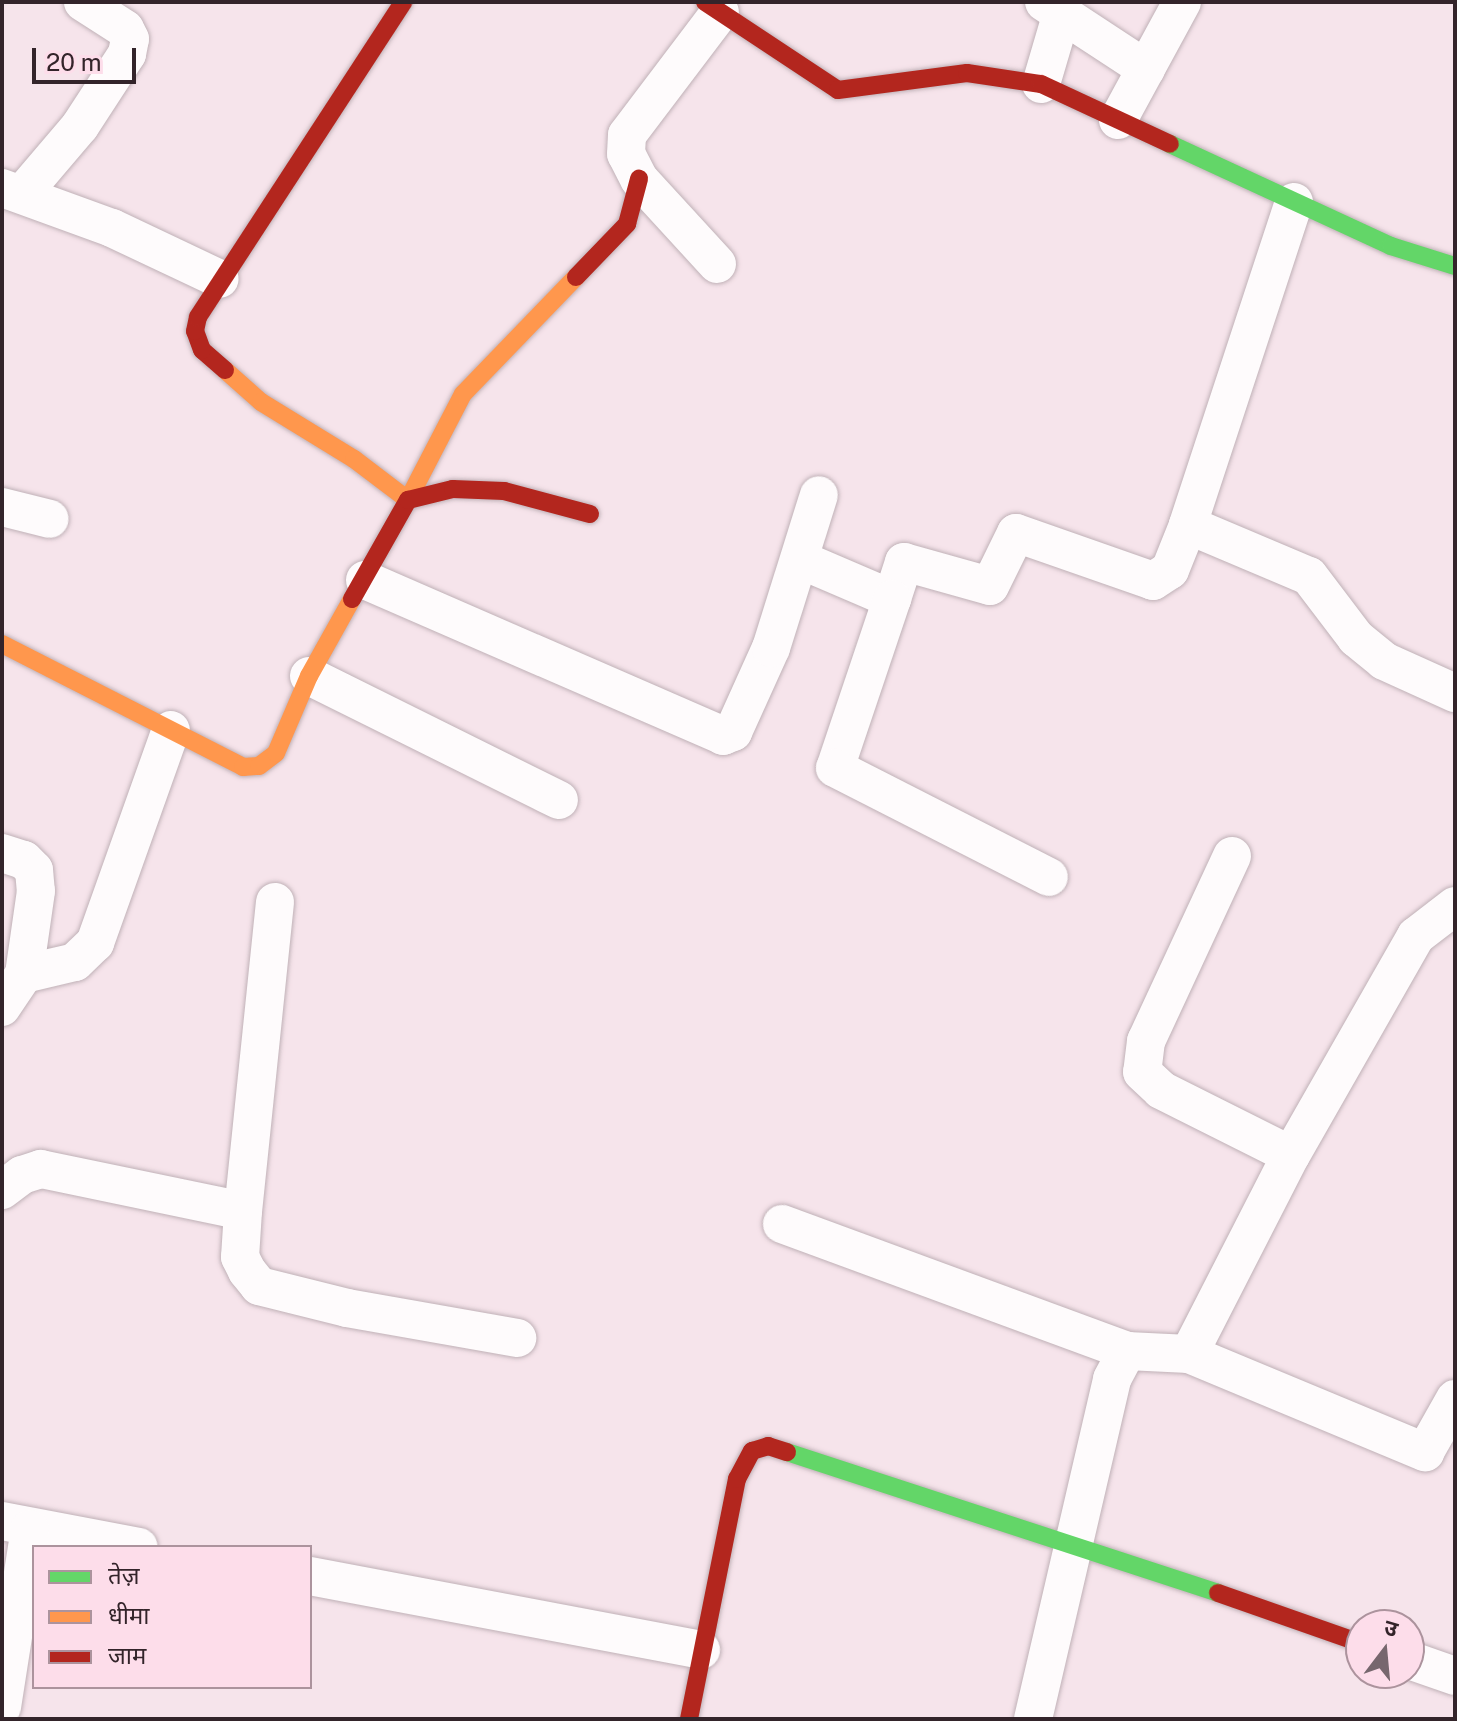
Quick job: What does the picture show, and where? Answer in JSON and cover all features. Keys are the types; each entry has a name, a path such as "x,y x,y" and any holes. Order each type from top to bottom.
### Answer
{"street":[{"path":"83,2 125,29 130,39 127,54 80,126 13,190 220,279"},
{"path":"403,2 220,279 198,317 195,331 202,350 261,402 354,459 408,500"},
{"path":"1118,120 1182,2"},
{"path":"717,264 639,179 626,154 627,135 712,7 838,90 967,73 1041,84 1391,246 1455,266"},
{"path":"1041,84 1052,9 1146,69"},
{"path":"2,644 243,767 259,766 276,753 309,676 365,580 463,394 627,224 639,179"},
{"path":"1049,877 835,768 900,568 913,561 990,586 1016,533 1153,581 1170,570 1188,525 1294,202"},
{"path":"408,500 453,489 504,491 590,514"},
{"path":"365,580 723,736 733,732 771,648 819,495"},
{"path":"2,507 50,519"},
{"path":"1188,525 1309,576 1356,638 1384,661 1455,693"},
{"path":"801,560 892,599"},
{"path":"309,676 559,800"},
{"path":"24,974 75,962 95,943 171,730"},
{"path":"2,853 24,860 34,870 24,974 2,1007"},
{"path":"1232,856 1146,1041 1142,1072 1161,1090 1291,1155"},
{"path":"275,902 240,1257 259,1286 347,1308 517,1338"},
{"path":"1189,1354 1291,1155 1416,936 1455,906"},
{"path":"2,1190 22,1175 41,1169 243,1211"},
{"path":"782,1224 1127,1351 1189,1354 1440,1458 1455,1399"},
{"path":"1033,1719 1112,1379 1127,1351"},
{"path":"689,1719 737,1479 752,1451 768,1446 1073,1543 1345,1637"},
{"path":"2,1707 16,1525 128,1545"},
{"path":"312,1576 701,1650"},
{"path":"1425,1666 1455,1676"}],"traffic: fast":[{"path":"1170,144 1391,246 1455,266"},
{"path":"787,1452 1218,1593"}],"traffic: slow":[{"path":"225,370 261,402 354,459 408,500 463,394 576,277"},
{"path":"2,644 243,767 259,766 276,753 309,676 352,599"}],"traffic: jam":[{"path":"225,370 202,350 195,331 198,317 403,2"},
{"path":"705,2 838,90 967,73 1041,84 1170,144"},
{"path":"576,277 627,224 639,179"},
{"path":"352,599 408,500 453,489 504,491 590,514"},
{"path":"689,1719 737,1479 752,1451 768,1446 787,1452"},
{"path":"1218,1593 1345,1637"}]}
